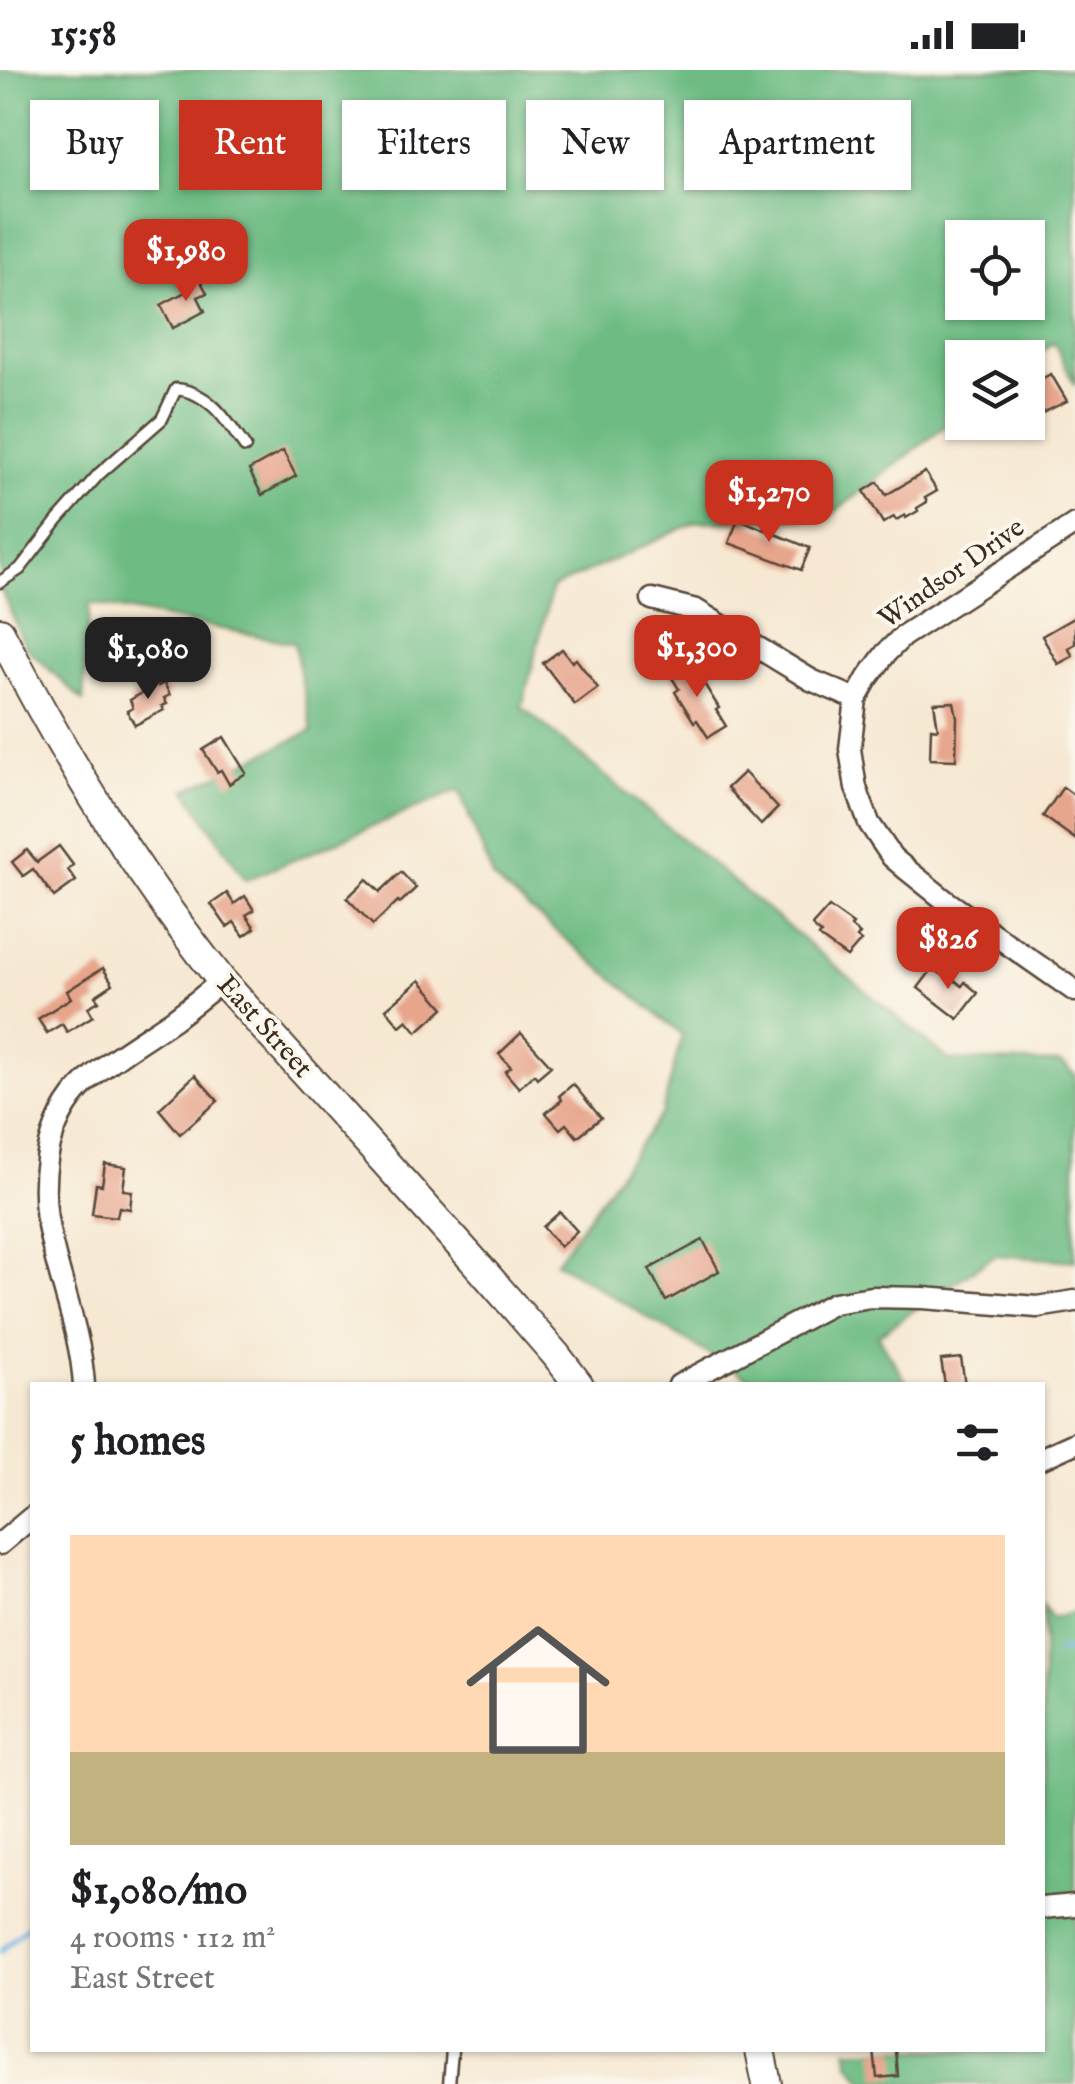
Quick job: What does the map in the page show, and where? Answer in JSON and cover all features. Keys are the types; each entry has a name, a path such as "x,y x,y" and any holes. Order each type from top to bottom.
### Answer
{"street":[{"name":"Windsor Drive","path":"1075,524 903,636 876,666 856,699 850,749 856,788 869,823 885,847 946,901 1075,991"},
{"path":"652,599 696,610 811,680 856,699"},
{"name":"East Street","path":"0,632 104,817 154,892 222,981 483,1271 576,1382"},
{"path":"84,1382 78,1340 44,1203 52,1137 66,1107 86,1082 222,981"},
{"path":"686,1382 834,1303 870,1297 1037,1307 1075,1302"},
{"path":"1045,1457 1075,1443"},
{"path":"0,1544 30,1518"},
{"path":"1045,1908 1075,1905"},
{"path":"760,2052 767,2084"}],"lane":[{"path":"0,582 20,569 98,474 162,419 176,389 190,390 220,410 245,447"},
{"path":"449,2084 452,2052"}],"green space":[{"path":"0,70 1075,70 1075,386 1054,342 1045,349 1045,340 945,340 945,426 827,518 696,522 552,588 522,707 949,1060 1062,1063 1075,1075 1075,1261 995,1255 878,1335 906,1382 755,1382 556,1262 662,1113 682,1035 494,880 459,790 246,880 186,790 312,731 294,643 90,603 83,701 25,646 0,587"},
{"path":"1045,1609 1051,1619 1075,1612 1075,2084 865,2084 850,2063 847,2052 1045,2052"}],"building":[{"path":"198,276 207,293 198,297 205,311 173,328 161,305 187,291 183,284"},
{"path":"1051,374 1067,401 1045,412 1045,377"},
{"path":"283,451 296,476 262,495 249,470"},
{"path":"925,472 937,491 925,498 927,502 918,511 883,523 864,491 878,482 886,495"},
{"path":"738,519 810,548 801,570 729,543"},
{"path":"1075,617 1075,644 1068,648 1073,656 1058,664 1042,636"},
{"path":"562,649 572,662 576,659 598,688 575,705 543,663"},
{"path":"686,662 697,679 700,677 726,726 708,737 675,692 679,689 669,673"},
{"path":"155,680 158,686 164,683 170,695 164,698 167,704 162,706 164,710 135,725 127,711 133,708 130,700"},
{"path":"954,702 956,760 930,759 931,728 938,729 934,703"},
{"path":"224,737 246,773 229,784 203,750"},
{"path":"744,772 778,808 761,825 727,788"},
{"path":"1063,787 1075,796 1075,839 1043,816"},
{"path":"59,846 73,865 68,870 76,881 54,897 33,869 23,876 12,862 27,850 37,862"},
{"path":"401,872 416,888 373,925 347,898 367,879 380,892"},
{"path":"227,893 234,904 245,896 254,910 246,915 255,928 244,936 234,922 227,927 211,904"},
{"path":"829,907 860,934 857,938 861,941 847,957 819,937 821,934 812,926"},
{"path":"103,968 113,984 95,996 99,1001 88,1007 93,1016 67,1032 62,1024 47,1033 38,1019 71,998 67,991"},
{"path":"933,968 962,986 965,982 978,993 958,1019 918,988"},
{"path":"420,980 444,1008 417,1032 407,1020 400,1026 386,1009"},
{"path":"521,1033 551,1066 537,1078 534,1074 519,1088 505,1072 511,1067 499,1054"},
{"path":"195,1075 218,1101 180,1134 159,1109"},
{"path":"573,1084 601,1118 577,1137 566,1124 560,1129 546,1113"},
{"path":"105,1164 126,1167 123,1190 132,1191 130,1209 119,1207 117,1217 92,1214 96,1184 102,1185"},
{"path":"560,1212 577,1231 560,1247 543,1227"},
{"path":"703,1240 719,1271 666,1301 649,1269"},
{"path":"961,1358 965,1382 945,1382 941,1360"},
{"path":"874,2052 896,2052 898,2076 877,2078"}],"waterway":[{"path":"1058,1652 1075,1650"},
{"path":"0,1952 30,1924"}]}
